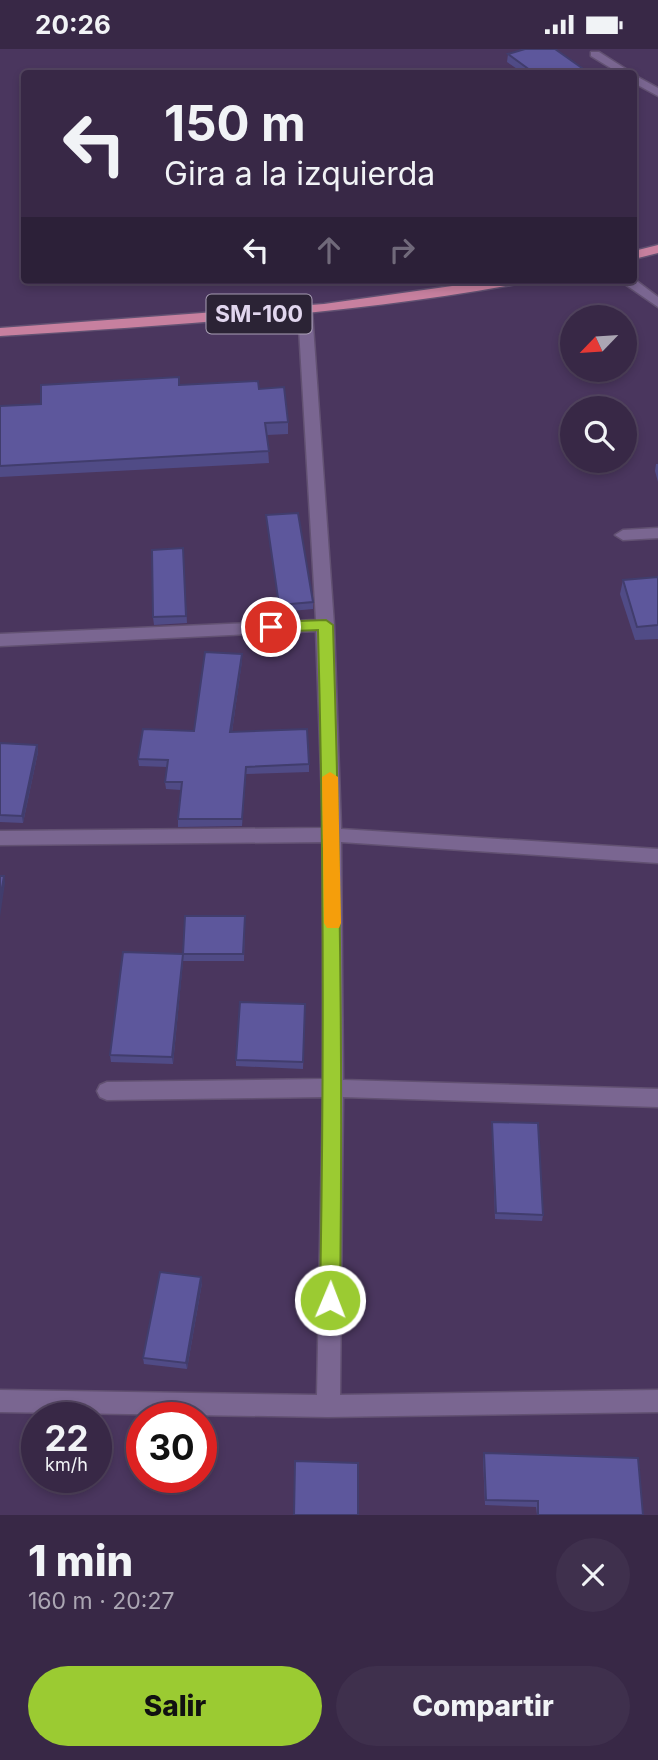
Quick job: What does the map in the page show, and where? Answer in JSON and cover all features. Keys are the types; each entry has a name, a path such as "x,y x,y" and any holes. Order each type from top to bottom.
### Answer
{"main road":[{"path":"637,254 658,249"},
{"name":"SM-100","path":"0,332 305,311 395,302 495,284"}],"street":[{"path":"595,54 621,70"},
{"path":"637,80 658,93"},
{"path":"632,284 658,303"},
{"path":"305,311 326,625 332,835 333,1088 328,1406"},
{"path":"623,535 658,533"},
{"path":"0,640 326,625"},
{"path":"0,838 332,835 658,856"},
{"path":"107,1091 333,1088 658,1098"},
{"path":"0,1401 328,1406 658,1401"}],"building":[{"path":"525,49 555,49 585,70 530,70 508,54"},
{"path":"179,377 179,385 258,381 259,389 284,387 288,422 265,423 269,451 0,466 0,406 41,404 41,385"},
{"path":"298,513 313,602 279,605 266,515"},
{"path":"183,548 186,616 153,617 152,550"},
{"path":"658,577 658,625 637,627 623,580"},
{"path":"205,652 242,654 230,732 307,729 309,764 246,767 242,819 178,819 182,782 165,782 168,760 138,759 143,729 194,731"},
{"path":"0,743 37,745 22,816 0,815"},
{"path":"0,876 4,876 0,899"},
{"path":"185,916 245,916 243,954 183,954"},
{"path":"123,952 183,954 172,1057 110,1055"},
{"path":"240,1002 305,1004 303,1062 236,1060"},
{"path":"492,1122 538,1123 543,1215 496,1213"},
{"path":"160,1272 201,1277 186,1363 143,1358"},
{"path":"484,1453 638,1458 643,1515 538,1515 538,1501 486,1500"},
{"path":"295,1461 358,1463 358,1515 294,1515"}],"slow traffic":[{"path":"330,777 333,923"}],"route":[{"path":"271,627 326,625 332,835 330,1300"}]}
